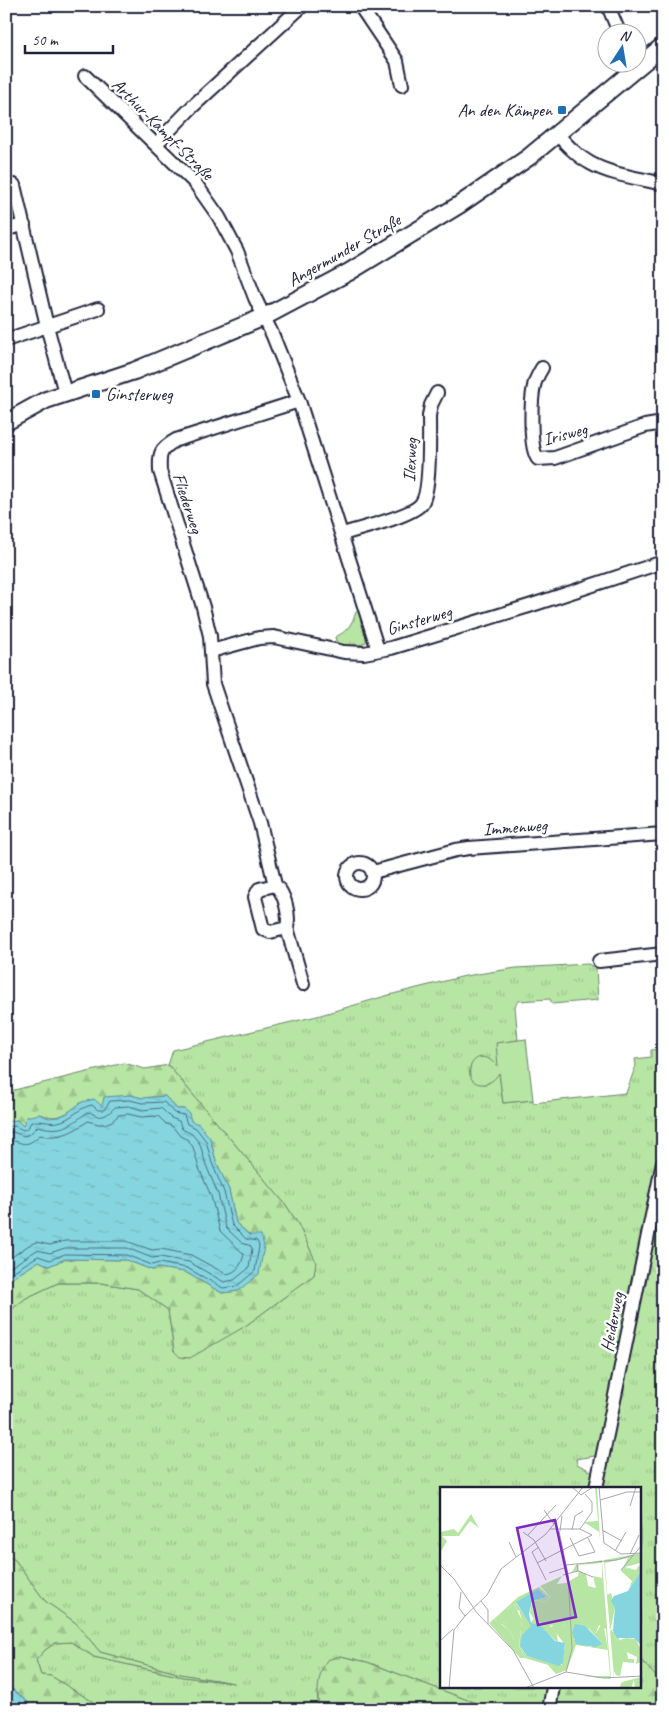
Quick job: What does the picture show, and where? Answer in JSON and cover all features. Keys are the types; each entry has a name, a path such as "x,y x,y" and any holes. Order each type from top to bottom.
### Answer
{"main road":[{"name":"Angermunder Straße","path":"646,58 663,46"},
{"name":"Angermunder Straße","path":"6,422 36,405 65,393 134,371 264,317 385,252 459,205 529,157 628,72"}],"street":[{"path":"156,144 193,106 302,6"},
{"path":"360,6 397,61 402,85"},
{"path":"608,6 615,22"},
{"name":"Arthur-Kampf-Straße","path":"85,76 195,183 219,217 237,251 264,317"},
{"path":"557,134 573,151 591,164 663,184"},
{"path":"14,185 47,326 65,393"},
{"path":"6,229 24,225"},
{"path":"6,340 98,309"},
{"name":"Ginsterweg","path":"264,317 299,401 378,650 391,648 529,606 663,562"},
{"name":"Irisweg","path":"542,368 534,385 533,394 532,440 535,455 538,459 555,458 645,426 663,423"},
{"name":"Ilexweg","path":"342,534 407,513 418,508 423,503 427,488 429,416 431,405 437,393"},
{"name":"Fliederweg","path":"299,401 176,440 165,446 159,458 160,471 203,607 210,636 214,684 260,823 275,885 281,890 289,920 287,928 303,984"},
{"path":"211,651 259,638 274,637 344,652 378,650"},
{"name":"Immenweg","path":"373,872 470,848 663,834"},
{"path":"275,885 259,889 255,897 263,929 270,932 287,928"},
{"path":"599,960 663,954"},
{"name":"Heiderweg","path":"596,1487 663,1162"},
{"path":"548,1710 553,1688"}],"green space":[{"path":"359,611 365,630 366,642 356,645 337,644 335,637 346,630 356,612"},
{"path":"588,964 596,968 598,1000 552,1004 550,999 518,1001 515,1006 518,1040 497,1043 499,1067 481,1057 475,1060 470,1069 470,1074 475,1081 487,1084 499,1072 503,1103 533,1100 533,1103 626,1093 636,1065 635,1059 651,1057 651,1050 663,1049 663,1147 604,1447 595,1456 576,1459 577,1464 593,1472 596,1483 594,1487 440,1487 440,1688 551,1688 546,1710 494,1710 367,1662 340,1656 317,1693 319,1710 106,1710 51,1676 41,1675 36,1660 45,1650 55,1643 71,1642 94,1657 183,1677 220,1681 180,1674 100,1652 76,1623 45,1601 15,1560 6,1555 6,1314 26,1298 58,1283 101,1283 138,1289 168,1310 174,1351 244,1327 314,1275 316,1262 298,1224 286,1205 168,1065 173,1050 317,1016 465,976 516,968"},
{"path":"526,1039 533,1100 503,1103 499,1073 489,1083 477,1083 472,1080 470,1068 476,1059 482,1057 489,1059 498,1066 496,1043"},
{"path":"124,1063 145,1069 168,1065 286,1205 298,1224 316,1262 314,1275 244,1327 190,1358 180,1357 174,1351 168,1310 138,1289 101,1283 58,1283 26,1298 6,1314 6,1282 39,1261 49,1266 65,1259 126,1260 152,1270 158,1268 185,1272 222,1293 238,1291 250,1235 236,1223 229,1190 216,1161 210,1138 191,1121 184,1109 177,1109 165,1096 142,1098 131,1095 102,1107 82,1102 62,1115 52,1117 39,1114 23,1126 17,1120 6,1122 6,1092"},
{"path":"663,1175 663,1684 642,1661 642,1487 598,1487"},
{"path":"6,1555 15,1560 45,1601 76,1623 100,1652 180,1674 234,1683 183,1677 94,1657 71,1642 55,1643 36,1660 41,1675 51,1676 106,1710 34,1710 29,1703 6,1684"},
{"path":"340,1656 367,1662 494,1710 319,1710 318,1690 321,1672 327,1660"},
{"path":"642,1661 663,1684 663,1710 550,1710 555,1688 642,1688"}],"water":[{"path":"131,1095 142,1098 165,1096 177,1109 184,1109 189,1113 191,1121 199,1124 210,1138 216,1161 229,1190 236,1223 249,1235 261,1235 264,1246 259,1274 238,1291 222,1293 185,1272 158,1268 152,1270 126,1260 65,1259 49,1266 39,1261 6,1282 6,1122 17,1120 23,1126 26,1117 39,1114 49,1118 58,1117 66,1114 82,1102 94,1099 102,1106 104,1097"},
{"path":"6,1684 29,1703 34,1710 6,1710"}],"place":[{"name":"An den Kämpen","path":"562,110"},
{"name":"Ginsterweg","path":"96,394"}]}
